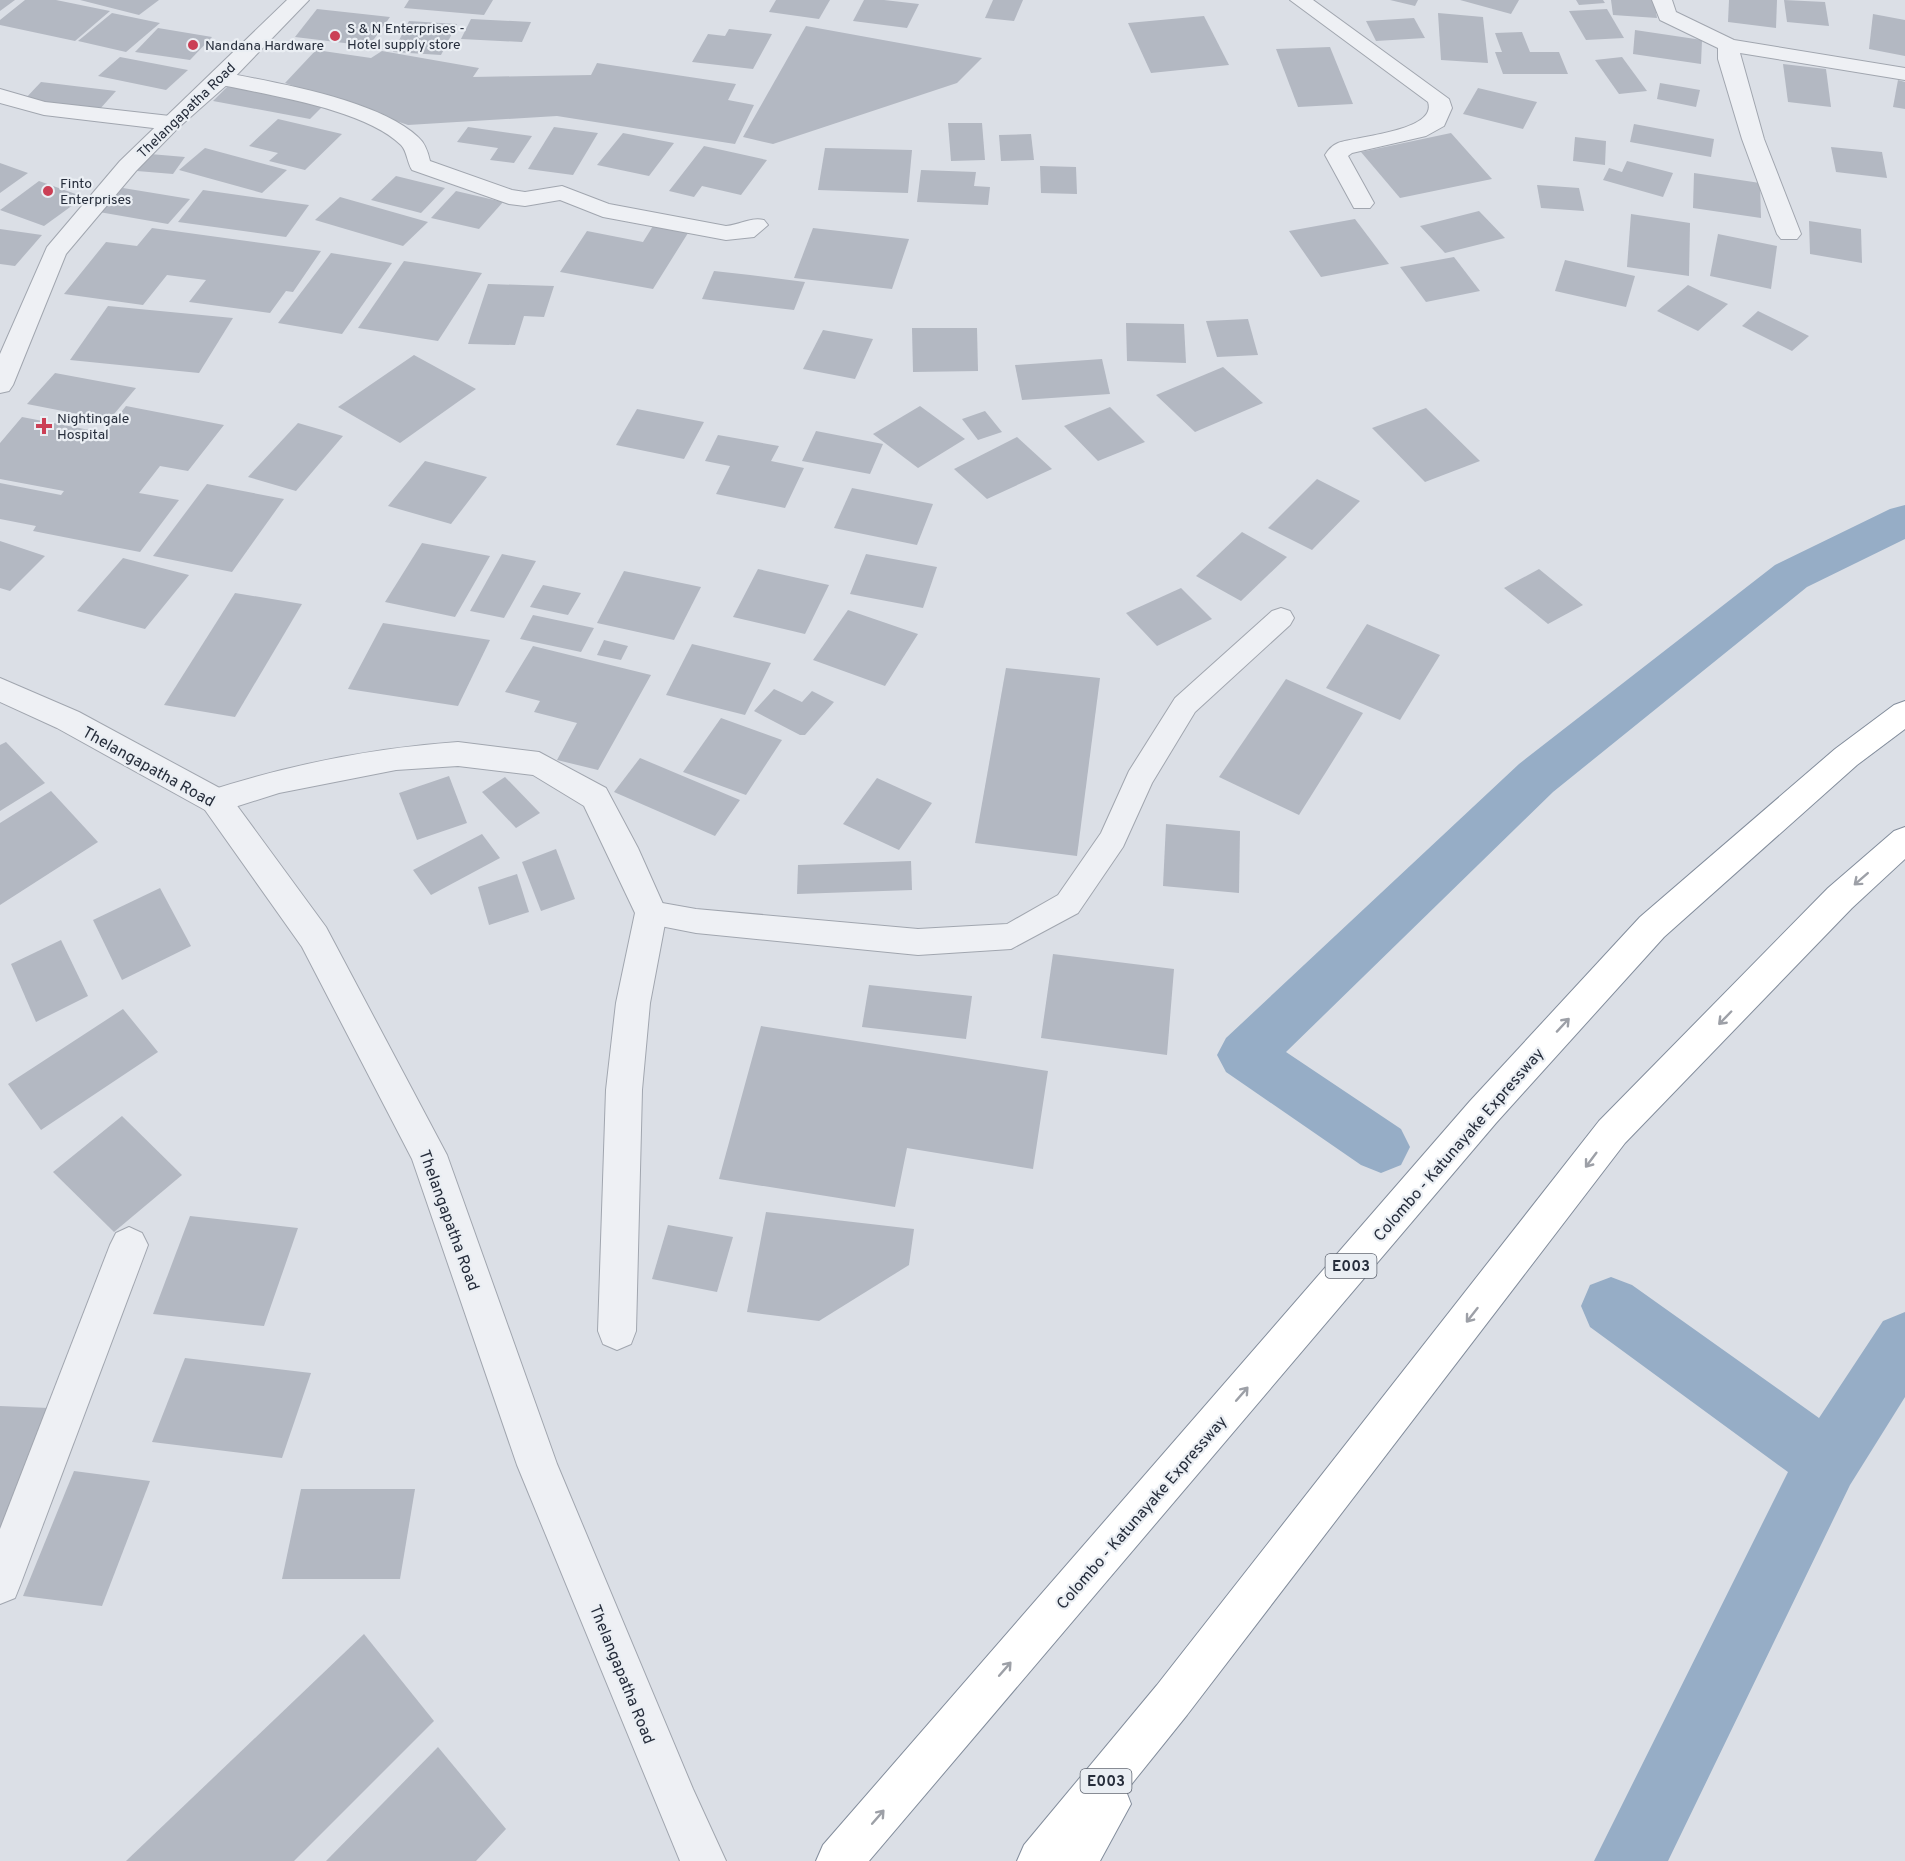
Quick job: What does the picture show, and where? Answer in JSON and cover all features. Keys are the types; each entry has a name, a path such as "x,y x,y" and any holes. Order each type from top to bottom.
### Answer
{"highway":[{"name":"Colombo - Katunayake Expressway","path":"839,1861 1483,1112 1644,936 1846,757 1905,713"},
{"name":"E003","path":"1040,1861 1172,1700 1612,1132 1840,898 1905,840"},
{"path":"1074,1861 1172,1700"}],"street":[{"name":"Thelangapatha Road","path":"0,385 55,252 114,182 170,123 221,78 299,0"},
{"path":"1300,0 1438,99 1441,108 1437,121 1418,131 1344,148 1336,155 1362,202"},
{"path":"1662,0 1667,16 1730,45 1905,74"},
{"path":"1730,45 1729,59 1753,139 1789,234"},
{"path":"221,78 280,89 362,117 400,134 413,144 420,165 509,197 525,199 562,193 603,210 726,233 746,232 756,225"},
{"path":"0,96 44,108 170,123"},
{"name":"Thelangapatha Road","path":"0,689 69,720 216,801 314,937 429,1155 537,1465 677,1805 703,1861"},
{"path":"216,801 279,781 396,758 458,754 539,764 595,797 651,914 633,1003 624,1090 617,1331"},
{"path":"0,1583 129,1245"}],"lane":[{"path":"651,914 696,921 918,942 1011,936 1068,904 1113,839 1139,779 1185,705 1281,618"}],"building":[{"path":"0,0 15,0 0,11"},
{"path":"25,0 56,0 110,11 75,41 0,25 0,20"},
{"path":"80,0 159,0 139,15"},
{"path":"409,0 493,0 484,15 404,8"},
{"path":"776,0 830,0 819,19 769,12"},
{"path":"864,0 919,4 907,28 853,21"},
{"path":"993,0 1023,0 1014,21 985,18"},
{"path":"1390,0 1418,0 1415,6"},
{"path":"1460,0 1519,0 1511,14"},
{"path":"1576,0 1603,0 1605,3 1579,5"},
{"path":"1611,0 1654,0 1657,18 1613,15"},
{"path":"1729,0 1777,0 1776,28 1728,22"},
{"path":"1784,0 1825,2 1829,26 1787,22"},
{"path":"317,9 390,17 369,46 295,37"},
{"path":"1607,9 1624,38 1586,40 1569,11"},
{"path":"112,13 160,23 126,52 78,41"},
{"path":"1438,13 1483,17 1488,63 1441,60"},
{"path":"1873,14 1905,20 1905,56 1869,49"},
{"path":"1204,16 1229,65 1151,73 1128,23"},
{"path":"1414,18 1425,38 1376,41 1366,21"},
{"path":"471,19 531,22 522,42 461,39"},
{"path":"409,21 457,24 441,55 393,52"},
{"path":"806,26 982,58 957,83 773,144 743,137"},
{"path":"158,28 212,37 190,60 135,52"},
{"path":"729,29 772,34 753,69 692,62 708,34 725,36"},
{"path":"1635,30 1702,40 1701,64 1633,54"},
{"path":"1522,32 1530,52 1559,52 1568,74 1503,74 1495,52 1502,52 1495,33"},
{"path":"1330,47 1353,104 1298,107 1276,49"},
{"path":"316,50 371,58 382,51 479,68 473,77 591,75 597,63 736,84 728,100 754,105 735,144 557,116 408,125 285,83"},
{"path":"120,57 188,70 166,90 98,76"},
{"path":"1622,57 1647,91 1619,94 1595,60"},
{"path":"1783,64 1826,69 1831,107 1788,102"},
{"path":"1898,80 1905,82 1905,109 1893,107"},
{"path":"41,82 116,91 99,110 24,100"},
{"path":"1660,83 1700,90 1696,107 1657,99"},
{"path":"228,86 324,105 310,119 213,101"},
{"path":"1478,88 1537,102 1523,129 1463,114"},
{"path":"278,119 342,134 305,170 269,161 278,153 249,146"},
{"path":"948,123 982,123 985,160 951,161"},
{"path":"1634,124 1714,139 1711,157 1630,142"},
{"path":"468,127 532,136 514,163 490,160 498,148 457,142"},
{"path":"554,127 598,133 573,175 528,169"},
{"path":"623,133 674,143 649,176 597,165"},
{"path":"1451,133 1492,179 1400,198 1361,152"},
{"path":"1031,134 1034,160 1001,161 999,135"},
{"path":"1575,137 1606,141 1605,165 1573,161"},
{"path":"704,146 767,160 741,195 702,186 694,197 669,191"},
{"path":"1831,147 1882,152 1887,178 1836,172"},
{"path":"205,148 287,170 262,193 179,170"},
{"path":"825,148 912,150 908,193 818,190"},
{"path":"150,154 185,157 173,174 137,171"},
{"path":"1627,161 1673,173 1663,197 1603,180 1609,168 1622,172"},
{"path":"0,163 28,173 0,193"},
{"path":"1040,166 1076,167 1077,194 1041,193"},
{"path":"921,170 976,172 974,186 990,187 988,205 917,202"},
{"path":"1694,173 1760,183 1761,218 1693,208"},
{"path":"396,176 445,188 421,213 371,200"},
{"path":"39,181 84,197 44,226 0,210"},
{"path":"1537,185 1579,188 1584,211 1541,208"},
{"path":"123,188 190,199 168,224 99,212"},
{"path":"203,190 309,205 286,237 178,222"},
{"path":"456,191 503,202 479,229 431,218"},
{"path":"340,197 428,222 403,246 315,220"},
{"path":"1479,211 1505,238 1445,253 1420,226"},
{"path":"1631,214 1690,223 1689,276 1627,267"},
{"path":"1355,219 1389,264 1321,277 1289,231"},
{"path":"1809,221 1861,229 1862,263 1810,254"},
{"path":"653,226 688,233 653,289 560,272 587,231 643,242"},
{"path":"152,228 321,251 293,292 286,291 270,313 189,302 206,280 167,275 143,305 64,294 106,242 137,246"},
{"path":"813,228 909,239 892,289 794,278"},
{"path":"0,229 42,235 15,266 0,264"},
{"path":"1718,234 1777,246 1771,289 1710,276"},
{"path":"331,253 392,263 342,334 278,323"},
{"path":"1454,257 1480,291 1426,302 1400,267"},
{"path":"1565,260 1635,276 1626,307 1555,291"},
{"path":"404,261 482,273 438,341 358,328"},
{"path":"714,271 805,282 794,310 702,299"},
{"path":"488,284 554,286 544,317 524,316 515,345 468,344"},
{"path":"1688,285 1728,304 1698,331 1657,311"},
{"path":"108,306 233,318 199,373 70,360"},
{"path":"1758,311 1809,336 1792,351 1742,326"},
{"path":"1248,319 1258,355 1217,357 1206,321"},
{"path":"1126,323 1184,324 1186,363 1127,361"},
{"path":"912,328 977,328 978,371 913,372"},
{"path":"823,330 873,339 855,379 803,369"},
{"path":"414,355 476,389 400,443 338,407"},
{"path":"1102,359 1110,394 1022,400 1015,365"},
{"path":"1223,367 1263,403 1195,432 1156,395"},
{"path":"55,373 136,388 109,420 27,404"},
{"path":"126,406 224,425 188,471 160,466 139,493 179,500 140,552 33,531 36,526 0,519 0,483 61,495 64,491 0,479 0,443 22,417 105,433"},
{"path":"920,406 965,439 918,468 873,434"},
{"path":"1110,407 1145,442 1098,461 1064,426"},
{"path":"1426,408 1480,461 1425,482 1372,428"},
{"path":"637,409 704,422 684,459 616,445"},
{"path":"985,411 1002,432 978,440 962,419"},
{"path":"298,423 343,436 296,491 248,477"},
{"path":"816,431 883,444 870,474 802,461"},
{"path":"718,435 779,446 771,461 804,468 785,508 716,494 730,466 705,461"},
{"path":"1017,437 1052,469 987,499 954,469"},
{"path":"425,461 487,477 451,524 388,506"},
{"path":"1317,479 1360,501 1312,550 1268,528"},
{"path":"207,484 284,499 232,572 153,556"},
{"path":"852,488 933,504 917,545 834,528"},
{"path":"1242,532 1287,557 1241,601 1196,576"},
{"path":"0,541 45,556 10,591 0,588"},
{"path":"422,543 490,556 455,617 385,602"},
{"path":"502,554 536,561 504,618 470,611"},
{"path":"866,554 937,567 923,608 850,594"},
{"path":"123,558 189,575 145,629 77,611"},
{"path":"758,569 829,585 805,634 733,617"},
{"path":"1539,569 1583,605 1548,624 1504,588"},
{"path":"624,571 701,587 674,640 597,623"},
{"path":"543,585 581,593 568,615 530,607"},
{"path":"1181,588 1212,619 1157,646 1126,613"},
{"path":"235,593 302,604 235,717 164,705"},
{"path":"848,610 918,634 885,686 813,660"},
{"path":"533,615 594,628 581,652 520,639"},
{"path":"383,623 490,640 458,706 348,689"},
{"path":"1367,624 1440,655 1400,720 1326,688"},
{"path":"604,640 628,646 621,660 597,655"},
{"path":"692,644 771,663 745,715 666,695"},
{"path":"533,646 651,675 598,770 557,760 577,723 534,712 540,701 505,692"},
{"path":"1006,668 1100,678 1077,856 975,843"},
{"path":"1286,679 1363,713 1299,815 1219,777"},
{"path":"774,689 802,702 812,691 834,702 805,735 800,735 754,711"},
{"path":"721,718 782,740 746,795 683,772"},
{"path":"6,742 45,783 0,811 0,745"},
{"path":"640,758 740,800 715,836 614,792"},
{"path":"449,776 467,823 417,840 399,793"},
{"path":"505,777 540,813 516,828 482,792"},
{"path":"877,778 932,803 899,850 843,824"},
{"path":"51,791 98,842 0,905 0,823"},
{"path":"1166,824 1240,831 1239,893 1163,886"},
{"path":"482,834 500,858 431,895 413,870"},
{"path":"556,849 575,899 541,911 522,862"},
{"path":"911,861 912,890 797,894 798,865"},
{"path":"517,874 529,912 489,925 478,887"},
{"path":"160,888 191,946 122,980 93,920"},
{"path":"61,940 88,996 36,1022 11,964"},
{"path":"1053,954 1174,969 1167,1055 1041,1038"},
{"path":"869,985 972,996 966,1039 862,1027"},
{"path":"123,1009 158,1052 41,1130 8,1084"},
{"path":"761,1026 1048,1071 1033,1169 907,1148 895,1207 719,1179"},
{"path":"122,1116 182,1175 114,1232 53,1172"},
{"path":"766,1212 914,1229 909,1265 819,1321 747,1312"},
{"path":"190,1216 298,1228 264,1326 153,1314"},
{"path":"668,1225 733,1237 717,1292 652,1279"},
{"path":"185,1358 311,1373 282,1458 152,1442"},
{"path":"0,1406 49,1408 9,1527 0,1526"},
{"path":"74,1471 150,1481 102,1606 23,1596"},
{"path":"301,1489 415,1489 400,1579 282,1579"},
{"path":"364,1634 434,1721 294,1861 126,1861"},
{"path":"438,1747 506,1829 476,1861 326,1861"}],"waterway":[{"path":"1381,1147 1245,1055 1536,778 1791,576 1905,520"},
{"path":"1611,1306 1827,1462"},
{"path":"1827,1462 1905,1342"},
{"path":"1630,1861 1827,1462"}],"place":[{"name":"S & N Enterprises - Hotel supply store","path":"335,36"},
{"name":"Nandana Hardware","path":"193,45"},
{"name":"Finto Enterprises","path":"48,191"},
{"name":"Nightingale Hospital","path":"44,426"}]}
